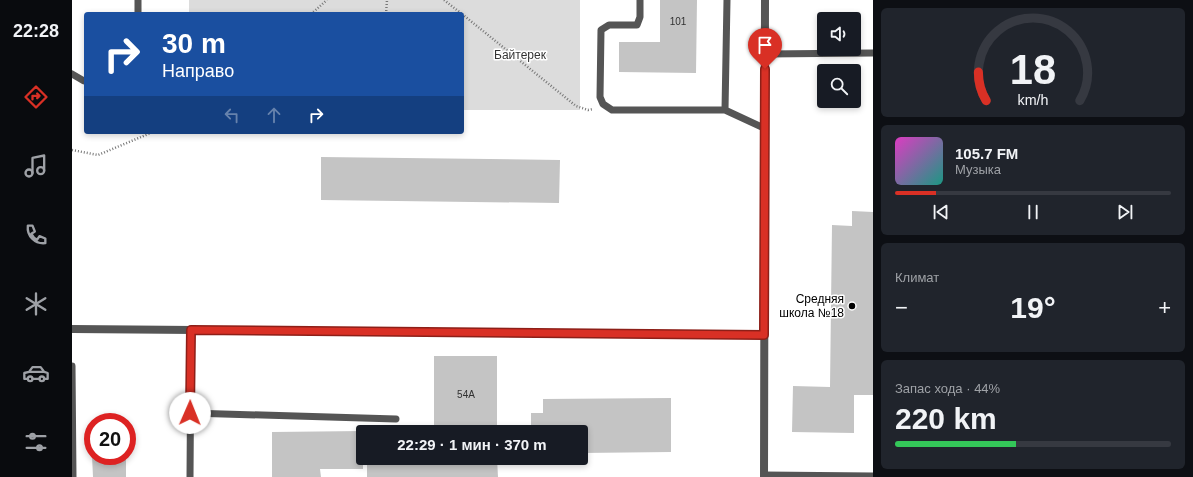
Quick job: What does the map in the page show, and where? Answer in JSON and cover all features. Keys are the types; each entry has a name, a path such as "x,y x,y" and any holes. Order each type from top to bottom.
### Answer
{"street":[{"path":"764,476 765,0"},
{"path":"72,330 764,335"}],"lane":[{"path":"138,0 138,12"},
{"path":"640,0 640,17 637,25 609,24 602,30 600,97 602,104 612,110 725,110 764,128"},
{"path":"725,110 727,0"},
{"path":"765,54 873,53"},
{"path":"72,74 84,81"},
{"path":"190,477 191,330"},
{"path":"72,366 74,477"},
{"path":"190,413 396,418"},
{"path":"764,476 873,476"}],"path":[{"path":"313,12 327,0"},
{"path":"386,12 387,0"},
{"path":"444,0 459,12"},
{"path":"464,16 576,106 588,110 596,109 602,104"},
{"path":"72,150 98,155 148,134"}],"green space":[{"name":"Байтерек","path":"189,0 580,0 580,110 464,110 464,12 189,12"}],"building":[{"path":"660,0 697,0 696,73 619,72 619,42 660,42"},
{"path":"321,157 560,160 559,203 321,200"},
{"name":"Средняя школа №18","path":"852,211 873,212 873,395 854,395 854,433 792,432 793,386 830,387 832,225 852,226"},
{"path":"434,356 497,356 497,425 434,425"},
{"path":"671,398 671,452 588,453 588,425 531,425 531,413 543,413 543,399"},
{"path":"356,431 356,465 363,465 363,469 320,469 321,477 272,477 272,432"},
{"path":"92,465 126,465 126,477 93,477"},
{"path":"367,465 497,465 498,477 367,477"}],"place":[{"name":"Средняя школа №18","path":"852,306"}],"route":[{"path":"190,413 191,330 764,335 765,69"}]}
